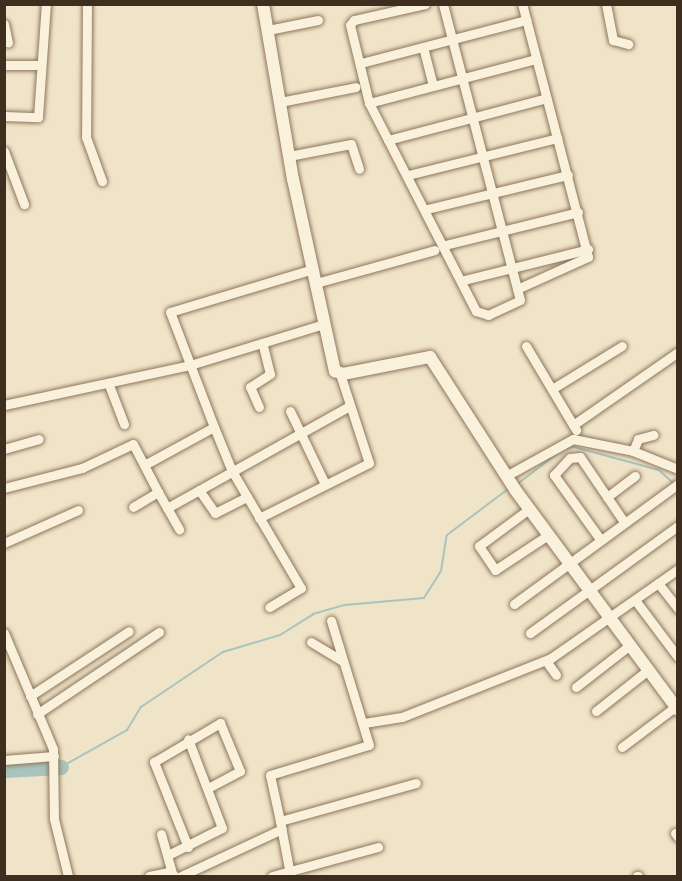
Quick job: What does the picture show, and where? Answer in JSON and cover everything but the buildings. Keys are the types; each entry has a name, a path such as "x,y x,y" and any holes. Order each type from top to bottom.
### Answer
{"street":[{"path":"4,116 37,118 46,4"},
{"path":"259,518 370,460 348,407 324,324 289,156 263,4"},
{"path":"425,4 352,21 369,103 483,316 519,304 517,288 443,4"},
{"path":"517,288 584,261 588,249 522,4"},
{"path":"606,4 613,40 628,44"},
{"path":"87,6 86,137 102,181"},
{"path":"268,30 318,20"},
{"path":"361,63 526,20"},
{"path":"4,24 8,43"},
{"path":"423,47 433,86"},
{"path":"369,103 536,59"},
{"path":"4,65 40,65"},
{"path":"280,102 356,87"},
{"path":"388,141 547,98"},
{"path":"408,175 558,138"},
{"path":"289,156 352,145 359,169"},
{"path":"4,151 24,204"},
{"path":"427,209 568,175"},
{"path":"445,246 578,212"},
{"path":"464,280 588,249"},
{"path":"316,283 435,250"},
{"path":"269,608 301,588 232,471 190,365 172,311 313,269"},
{"path":"4,405 109,385 190,365 324,324"},
{"path":"259,407 250,387 270,375 262,343"},
{"path":"526,346 573,425 573,446 554,475 600,539"},
{"path":"552,389 621,346"},
{"path":"573,425 678,352"},
{"path":"340,374 430,357 516,491 676,709 622,747"},
{"path":"109,385 124,424"},
{"path":"167,508 348,407"},
{"path":"290,411 325,484"},
{"path":"146,464 214,427"},
{"path":"633,451 638,439 653,435"},
{"path":"4,449 39,439"},
{"path":"4,488 82,468 131,444 146,464 158,492 179,529"},
{"path":"507,477 573,446 633,451 678,469"},
{"path":"573,446 624,522"},
{"path":"607,496 635,476"},
{"path":"514,604 568,562 678,484"},
{"path":"199,490 215,513 246,497"},
{"path":"133,507 158,492"},
{"path":"529,509 479,547 498,572 548,535"},
{"path":"4,543 78,510"},
{"path":"530,633 678,526"},
{"path":"364,723 399,718 546,661 678,569"},
{"path":"658,583 678,609"},
{"path":"635,600 678,657"},
{"path":"289,869 270,775 367,747 364,723 331,621"},
{"path":"30,696 129,631"},
{"path":"37,714 159,632"},
{"path":"4,633 54,756 56,776 54,819 68,876"},
{"path":"311,642 343,661"},
{"path":"576,687 630,645"},
{"path":"546,661 556,675"},
{"path":"596,711 648,670"},
{"path":"188,847 154,762 188,739 220,723 236,759 239,773 208,788"},
{"path":"168,855 221,830 208,788 188,739"},
{"path":"4,760 54,756"},
{"path":"149,876 176,875 281,825 416,783"},
{"path":"161,834 176,875"},
{"path":"272,876 289,869 378,847"}],"waterway":[{"path":"516,485 563,449 574,447 659,470 674,484"},
{"path":"61,767 127,730 141,707 223,652 280,635 313,614 345,605 424,598 441,571 447,535 508,489"},
{"path":"4,770 61,767"}]}
